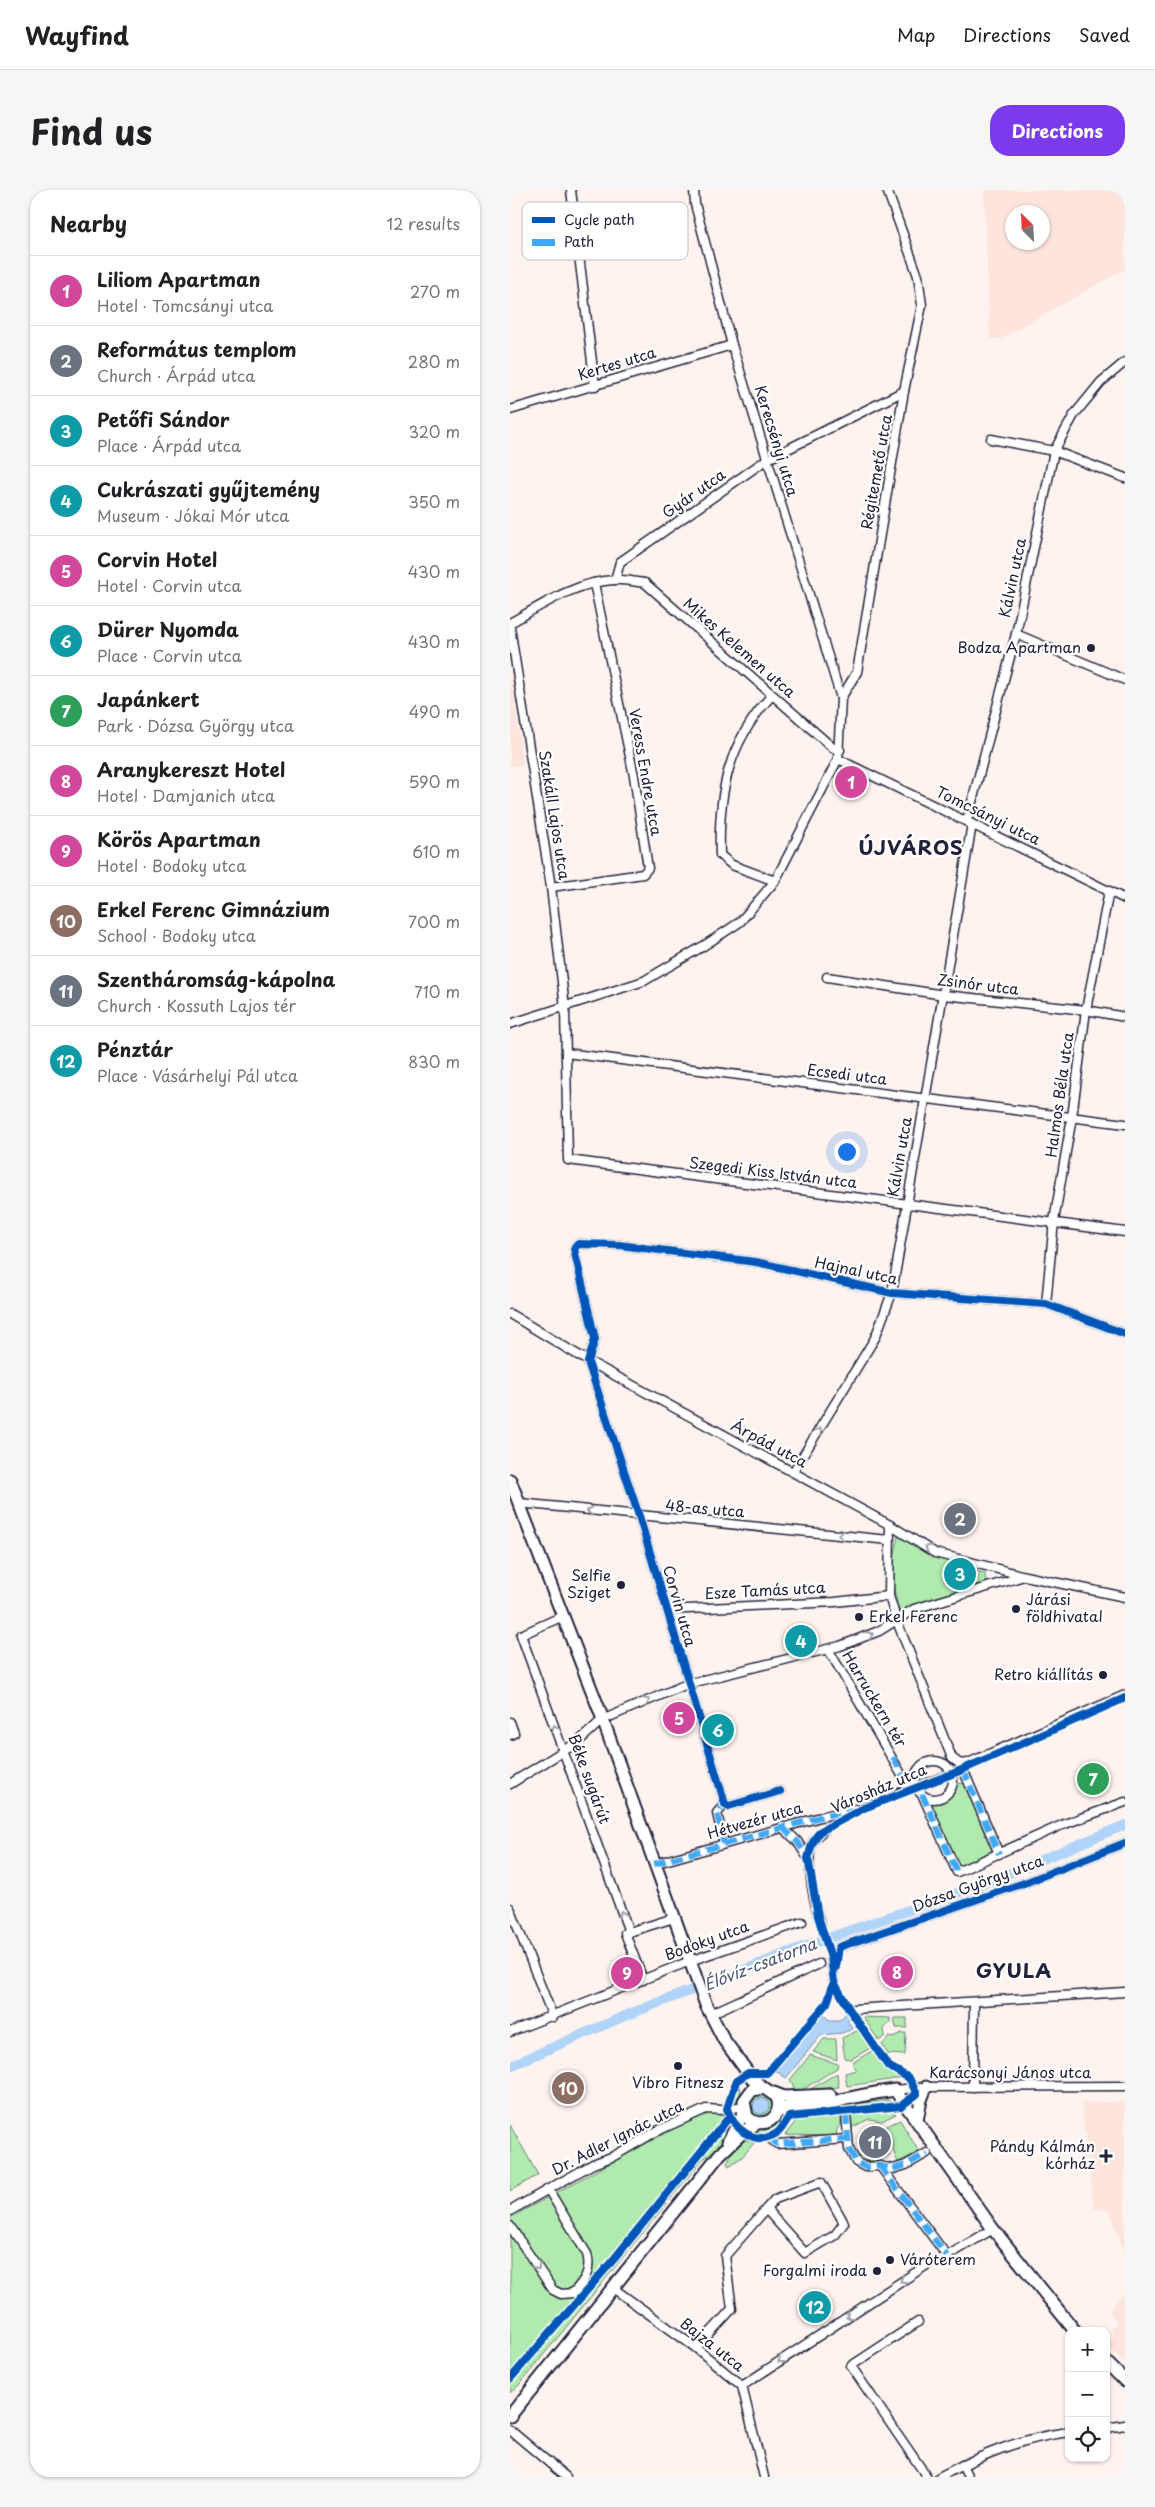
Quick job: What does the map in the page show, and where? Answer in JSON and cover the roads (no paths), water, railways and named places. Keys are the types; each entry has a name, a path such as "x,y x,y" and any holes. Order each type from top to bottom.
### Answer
{"street":[{"name":"Kerecsényi utca","path":"694,190 695,204 732,345 841,698"},
{"name":"Régitemető utca","path":"841,698 857,672 904,391 922,304 918,276 887,190"},
{"path":"580,260 595,386"},
{"name":"Kertes utca","path":"510,410 732,345"},
{"name":"Kálvin utca","path":"793,1472 875,1338 892,1294 906,1204 944,995 970,823 1016,634 1054,451 1074,415 1101,382 1125,362"},
{"name":"Gyár utca","path":"615,580 620,562 766,460 904,391"},
{"path":"991,439 1054,451 1125,478"},
{"path":"510,625 555,597 594,583 615,580"},
{"name":"Mikes Kelemen utca","path":"615,580 644,583 833,748 840,750"},
{"name":"Veress Endre utca","path":"551,887 643,874 648,868 634,776 594,583"},
{"name":"Szakáll Lajos utca","path":"510,625 551,887 565,1008"},
{"path":"1016,634 1125,680"},
{"path":"772,695 758,710 744,731 725,774 719,826 720,855 732,865 775,881"},
{"path":"510,1024 565,1008 644,981 706,946 740,922 775,881 838,760 840,750 841,698"},
{"name":"Tomcsányi utca","path":"838,760 1125,899"},
{"name":"Halmos Béla utca","path":"1046,1304 1054,1221 1072,1117 1086,1010 1108,891"},
{"name":"Zsinór utca","path":"827,977 944,995 1086,1010 1125,1017"},
{"name":"Szegedi Kiss István utca","path":"565,1008 568,1160 906,1204 1054,1221 1125,1232"},
{"name":"Ecsedi utca","path":"566,1053 1125,1124"},
{"name":"Hajnal utca","path":"588,1361 595,1339 574,1248 578,1244 619,1245 756,1262 892,1294 1046,1304 1125,1334"},
{"name":"Árpád utca","path":"510,1314 588,1361 890,1525 935,1553 1024,1576 1125,1597"},
{"name":"Corvin utca","path":"588,1361 638,1516 667,1610 687,1684 725,1804"},
{"path":"510,1480 602,1720 708,2009 743,2075 745,2105 751,2120 757,2123"},
{"name":"48-as utca","path":"519,1503 889,1540"},
{"path":"890,1525 889,1596 896,1619 952,1758 960,1764 968,1763 1125,1695"},
{"path":"996,1568 996,1584"},
{"path":"510,1784 578,1742 602,1720 687,1684 840,1646 879,1631 914,1609 1024,1576"},
{"name":"Esze Tamás utca","path":"667,1610 835,1602 889,1596"},
{"name":"Béke sugárút","path":"563,1616 521,1635 629,1932 625,1933 643,1980"},
{"name":"Harruckern tér","path":"828,1649 893,1757 916,1790 958,1872"},
{"path":"510,1722 514,1734 510,1735"},
{"path":"957,1772 951,1789 943,1797 932,1798 916,1790 918,1771 928,1762 940,1762 957,1772 999,1854"},
{"name":"Városház utca","path":"808,1858 812,1844 819,1832 864,1808 916,1790 957,1772"},
{"path":"724,1844 717,1813 725,1804 729,1806 780,1791"},
{"name":"Dózsa György utca","path":"958,1872 1062,1825 1125,1802"},
{"name":"Hétvezér utca","path":"654,1864 782,1828 864,1808"},
{"path":"782,1828 797,1840 808,1858 821,1925"},
{"name":"Dózsa György utca","path":"840,1947 1027,1882 1125,1843"},
{"path":"510,1908 553,2017"},
{"path":"629,1932 674,1918"},
{"name":"Bodoky utca","path":"510,2032 553,2017 690,1961 802,1922"},
{"path":"832,1958 834,1982"},
{"path":"708,2009 819,1964"},
{"path":"854,2009 974,2003 1125,1992"},
{"path":"973,2087 974,2003"},
{"path":"724,2040 754,2081 763,2088 784,2097 828,2095 844,2098"},
{"name":"Karácsonyi János utca","path":"895,2090 973,2087 1125,2086"},
{"path":"720,2154 752,2090 763,2088"},
{"path":"917,2120 921,2100 926,2088"},
{"path":"510,2416 720,2154 742,2132 757,2123 770,2121 778,2112 791,2106 829,2103 844,2098 895,2090 993,2229 1072,2327"},
{"path":"774,2093 779,2102 778,2112"},
{"name":"Dr. Adler Ignác utca","path":"510,2211 593,2164 614,2156 657,2131 699,2112 712,2108 723,2110 745,2105"},
{"path":"846,2113 849,2149 856,2162 864,2167 880,2166 893,2169 906,2165 927,2153"},
{"path":"768,2137 777,2144 847,2138"},
{"path":"880,2166 947,2256"},
{"path":"696,2348 732,2308 725,2256 766,2209 775,2199 821,2182 844,2223 835,2235 805,2253 766,2209"},
{"path":"510,2226 553,2290 560,2294 573,2293 586,2278 590,2263 587,2254 548,2189"},
{"path":"742,2386 930,2262 947,2256 993,2229"},
{"name":"Bajza utca","path":"613,2288 696,2348 742,2386 764,2477"},
{"path":"918,2322 851,2366 927,2477"},
{"path":"1110,2366 1125,2380"},
{"path":"1110,2427 1125,2425"},
{"path":"510,2430 566,2477"},
{"path":"939,2477 1014,2442 1065,2433"},
{"path":"962,2465 968,2477"}],"water":[{"path":"847,2012 850,2017 847,2020 853,2029 842,2033 821,2035 786,2078 775,2070 817,2019 825,2015 829,2020 840,2020"},
{"path":"761,2098 769,2106 761,2114 753,2106"}],"waterway":[{"name":"Élővíz-csatorna","path":"510,2066 627,2015 803,1947 983,1884 1125,1825"}],"place":[{"name":"Bodza Apartman","path":"1091,648"},
{"name":"Liliom Apartman","path":"851,782"},
{"name":"Református templom","path":"960,1519"},
{"name":"Petőfi Sándor","path":"960,1574"},
{"name":"Selfie Sziget","path":"621,1585"},
{"name":"Járási földhivatal","path":"1016,1609"},
{"name":"Erkel Ferenc","path":"859,1617"},
{"name":"Cukrászati gyűjtemény","path":"801,1641"},
{"name":"Retro kiállítás","path":"1103,1675"},
{"name":"Corvin Hotel","path":"679,1718"},
{"name":"Dürer Nyomda","path":"718,1730"},
{"name":"Japánkert","path":"1093,1779"},
{"name":"Aranykereszt Hotel","path":"897,1972"},
{"name":"Körös Apartman","path":"627,1973"},
{"name":"Vibro Fitnesz","path":"678,2066"},
{"name":"Erkel Ferenc Gimnázium","path":"568,2088"},
{"name":"Szentháromság-kápolna","path":"875,2142"},
{"name":"Pándy Kálmán kórház","path":"1106,2156"},
{"name":"Váróterem","path":"890,2260"},
{"name":"Forgalmi iroda","path":"877,2271"},
{"name":"Pénztár","path":"815,2307"}],"district":[{"name":"ÚJVÁROS","path":"911,848"},
{"name":"GYULA","path":"1014,1971"}]}
